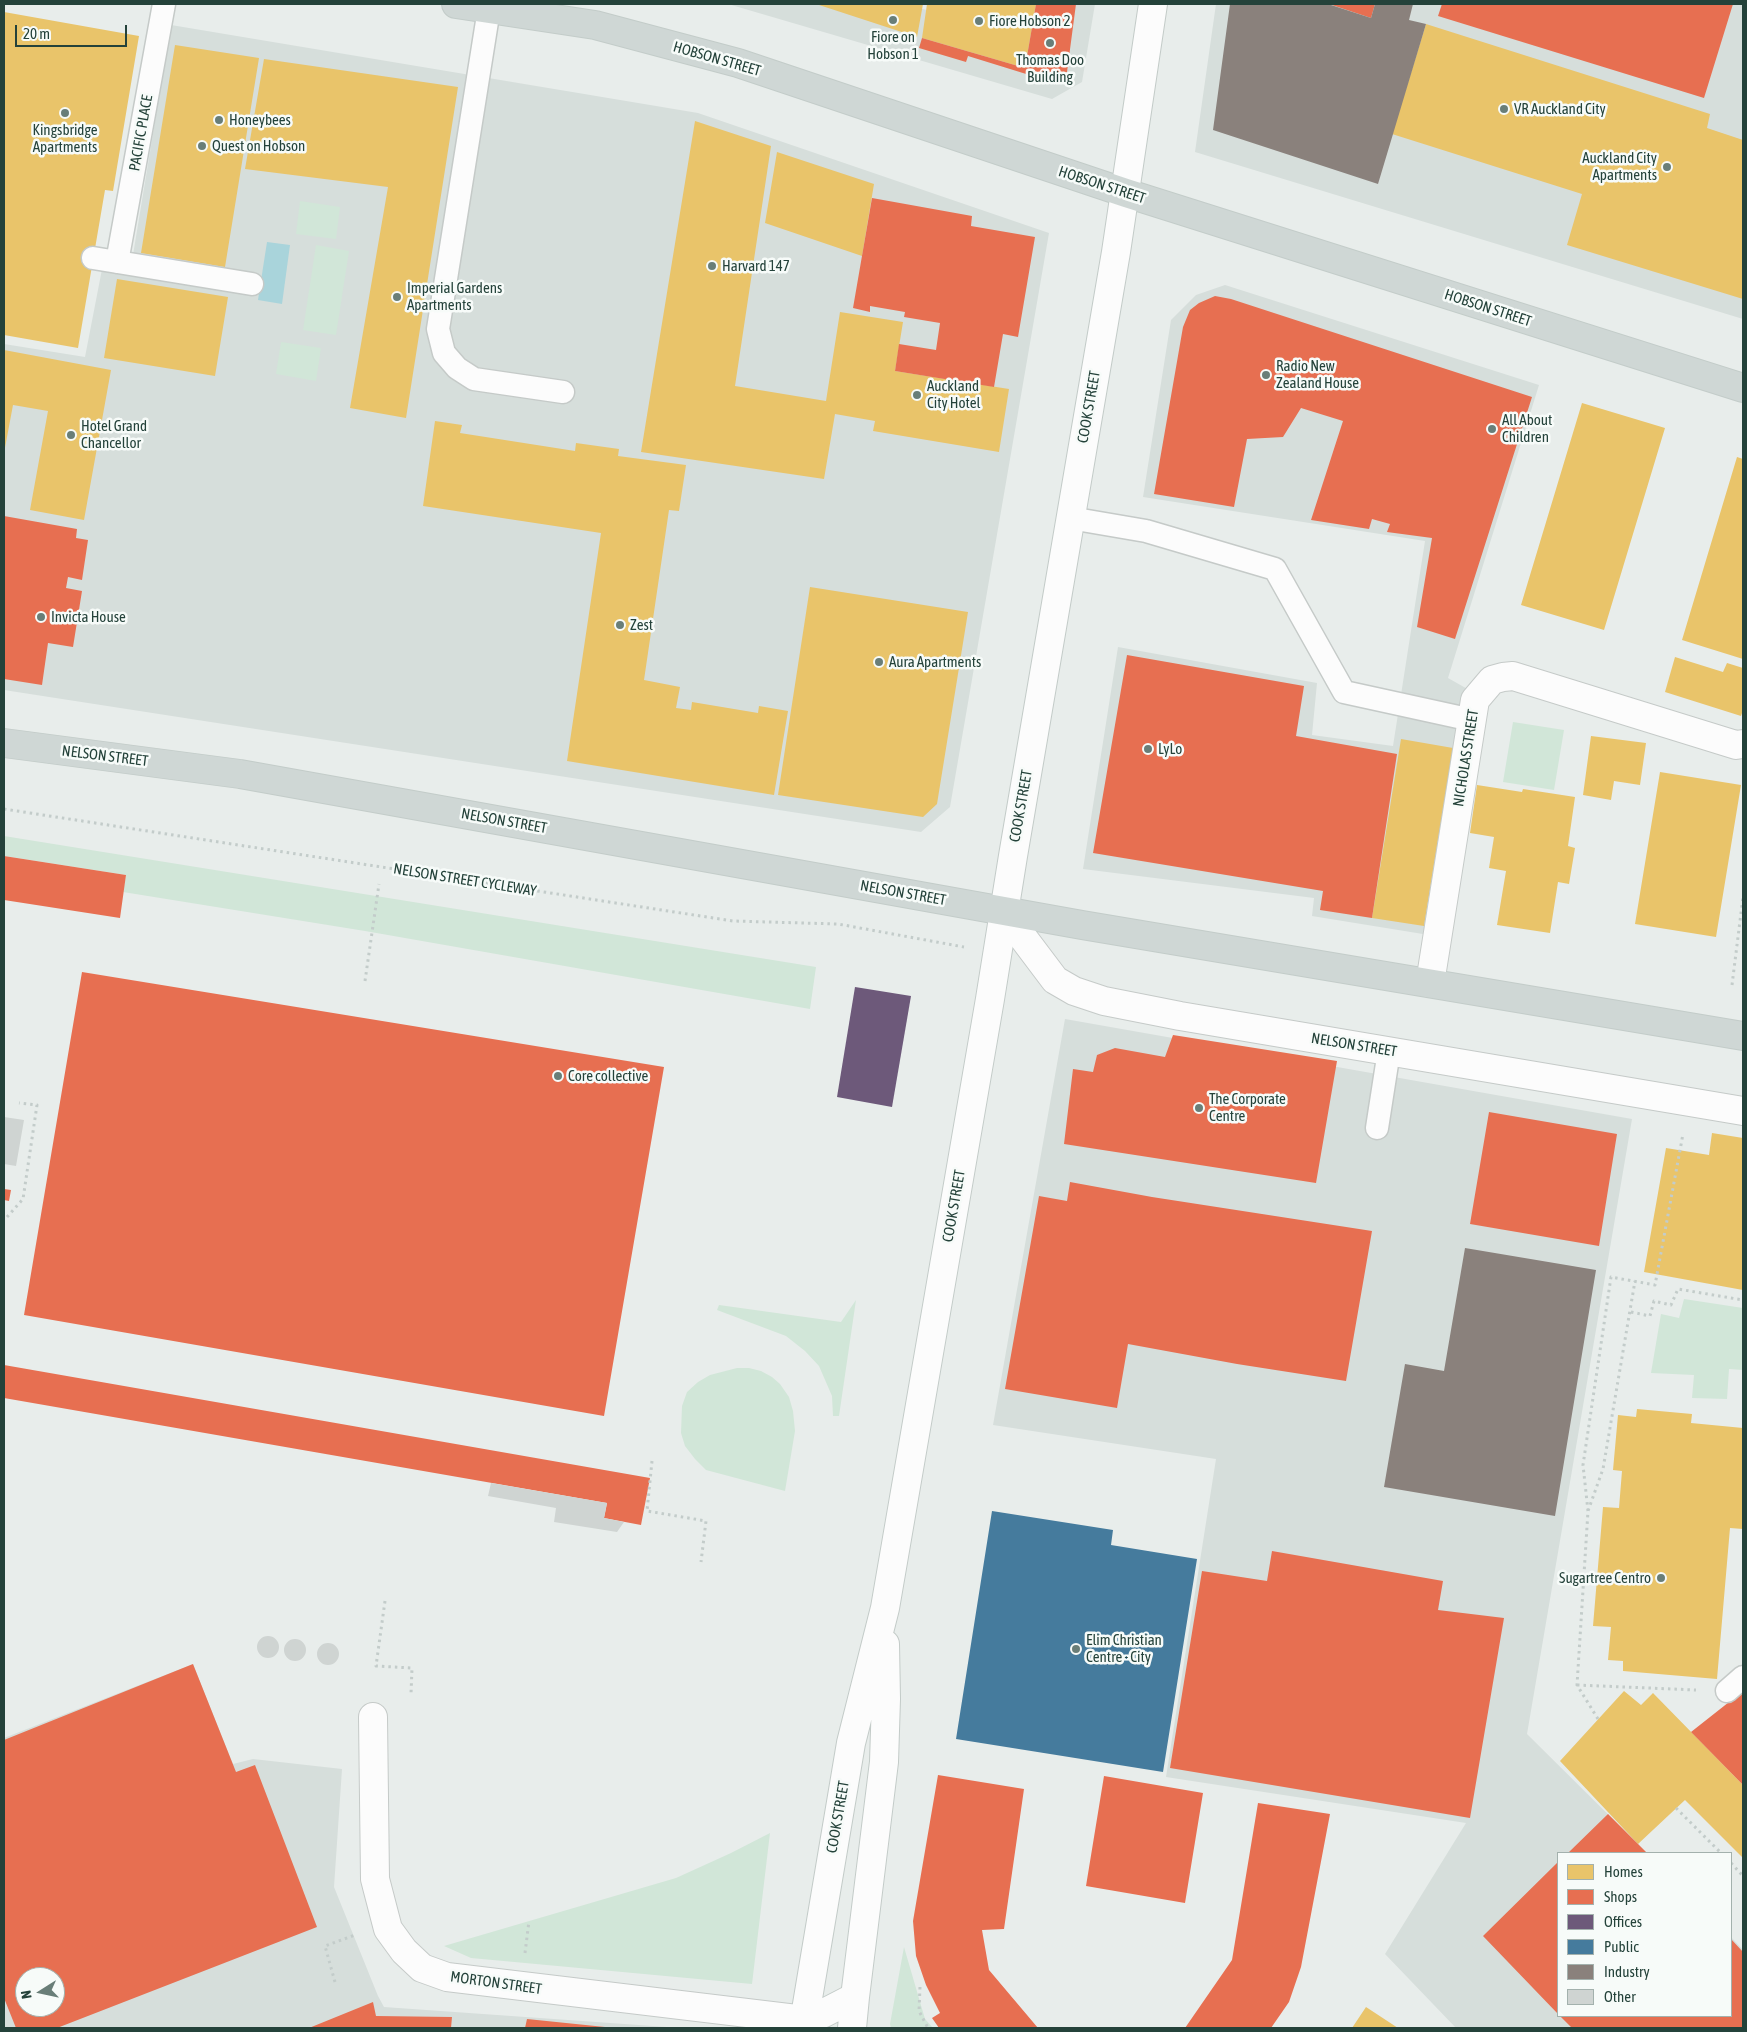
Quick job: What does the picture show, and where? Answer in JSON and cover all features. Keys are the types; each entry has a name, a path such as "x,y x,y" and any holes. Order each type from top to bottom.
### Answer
{"main road":[{"name":"HOBSON STREET","path":"456,4 596,25 738,63 1126,193 1743,388"},
{"name":"COOK STREET","path":"804,2024 851,1743 885,1608 1126,193 1153,4"},
{"name":"NICHOLAS STREET","path":"1430,983 1475,700 1492,680 1503,676 1513,676 1736,745 1743,744"},
{"name":"NELSON STREET","path":"4,743 240,774 1003,911 1743,1036"},
{"name":"NELSON STREET","path":"1003,911 1055,980 1074,991 1104,1001 1180,1016 1743,1111"},
{"name":"COOK STREET","path":"852,2028 854,1997 884,1762 886,1699 885,1608"},
{"name":"MORTON STREET","path":"373,1717 374,1879 388,1929 410,1957 422,1968 447,1977 804,2024"},
{"path":"804,2024 854,1997"}],"lane":[{"name":"PACIFIC PLACE","path":"118,262 164,4"},
{"path":"489,9 438,329 444,353 456,368 474,379 563,392"},
{"path":"93,258 252,284"},
{"path":"1070,518 1146,531 1275,569 1344,692 1472,720"},
{"path":"1377,1128 1389,1051"}],"path":[{"name":"NELSON STREET CYCLEWAY","path":"4,808 733,921 838,924 928,941"},
{"path":"365,981 379,884"},
{"path":"1732,985 1743,897"},
{"path":"1598,1719 1577,1685 1588,1511 1583,1465 1611,1277 1654,1285 1688,1101"},
{"path":"7,1217 24,1199 37,1105 18,1102"},
{"path":"1588,1511 1603,1468 1635,1281"},
{"path":"1630,1312 1650,1316 1654,1301 1671,1305 1678,1290 1743,1300"},
{"path":"652,1461 647,1511 706,1521 702,1562"},
{"path":"385,1602 376,1666 412,1668 411,1694"},
{"path":"1577,1685 1702,1690"},
{"path":"1676,1808 1720,1852"},
{"path":"1732,1864 1743,1876"},
{"path":"335,1982 325,1946 386,1923"},
{"path":"920,1987 919,2011 928,2028"}],"shaded area":[{"path":"728,4 901,4 1025,33 1030,4 1095,4 1082,82 1052,99"},
{"path":"1216,4 1743,4 1743,319 1195,152"},
{"path":"171,25 698,113 1049,233 950,807 921,832 4,690 4,344 85,357 103,264 131,267"},
{"path":"1225,285 1539,385 1448,678 1471,691 1429,935 1312,916 1314,898 1083,869 1118,647 1317,683 1312,735 1393,746 1425,541 1143,497 1171,320 1196,295"},
{"path":"1065,1019 1632,1119 1527,1734 1646,1852 1557,1852 1557,2017 1732,2017 1732,1938 1743,1950 1743,2028 1456,2028 1385,1954 1466,1823 1166,1777 1216,1459 993,1425"},
{"path":"193,1664 233,1764 253,1759 342,1769 334,1887 384,2007 681,2028 4,2028 4,1738"}],"green space":[{"path":"300,201 340,207 336,239 296,234"},
{"path":"316,245 349,251 336,335 303,330"},
{"path":"281,342 321,348 316,381 276,374"},
{"path":"1513,722 1564,730 1554,790 1503,782"},
{"path":"4,836 816,967 810,1009 365,931 123,892 126,875 4,856"},
{"path":"1684,1299 1743,1308 1743,1370 1729,1369 1727,1399 1692,1398 1694,1375 1651,1373 1661,1314 1679,1318"},
{"path":"856,1300 839,1416 833,1416 832,1396 819,1366 805,1351 786,1336 717,1310 719,1305 841,1322"},
{"path":"737,1368 761,1371 772,1377 780,1384 789,1397 793,1411 795,1431 785,1491 706,1470 685,1446 681,1433 682,1406 687,1392 698,1382 710,1375"},
{"path":"770,1833 752,1984 471,1958 444,1946 676,1878"},
{"path":"904,1947 925,2019 933,2028 891,2028 890,2024"}],"water":[{"path":"267,242 290,245 282,304 258,300"}],"building: Homes":[{"name":"Fiore on Hobson 1","path":"816,4 923,4 917,37"},
{"name":"Fiore Hobson 2","path":"927,4 1036,4 1025,68 922,38"},
{"name":"Kingsbridge Apartments","path":"4,12 139,36 113,191 105,190 78,348 4,335"},
{"path":"1426,24 1710,114 1707,128 1743,140 1743,299 1567,245 1582,194 1392,134"},
{"name":"Quest on Hobson","path":"175,45 259,58 225,267 141,253"},
{"name":"Imperial Gardens Apartments","path":"264,59 458,87 406,418 350,408 388,187 245,169"},
{"path":"695,121 771,146 735,386 826,401 840,312 903,322 895,371 1009,389 999,452 873,431 875,421 835,414 824,479 641,452"},
{"path":"777,152 874,184 862,256 765,223"},
{"path":"117,279 228,297 215,376 104,358"},
{"name":"Hotel Grand Chancellor","path":"4,350 111,370 84,520 30,510 48,411 13,405 4,453"},
{"path":"1582,403 1665,428 1604,630 1521,605"},
{"name":"Zest","path":"435,421 462,425 460,433 575,451 576,443 619,449 618,456 686,465 679,511 669,510 644,680 680,687 676,708 691,710 692,702 758,713 759,706 788,711 774,795 567,761 601,533 423,506"},
{"path":"1737,457 1743,459 1743,659 1682,640"},
{"name":"Aura Apartments","path":"810,587 968,612 937,804 923,817 778,795"},
{"path":"1675,657 1723,672 1727,663 1743,668 1743,710 1741,716 1665,692"},
{"path":"1591,736 1646,743 1640,785 1614,781 1611,800 1583,795"},
{"path":"1401,739 1453,748 1424,926 1372,918"},
{"path":"1660,772 1741,785 1716,937 1635,924"},
{"path":"1477,785 1522,792 1523,789 1575,797 1568,846 1575,848 1569,884 1558,882 1550,933 1497,925 1506,871 1489,868 1494,837 1470,833"},
{"path":"1712,1133 1743,1138 1743,1290 1644,1272 1666,1148 1709,1155"},
{"name":"Sugartree Centro","path":"1637,1409 1692,1414 1691,1423 1743,1428 1743,1529 1730,1528 1717,1679 1623,1671 1623,1661 1608,1660 1611,1627 1593,1626 1603,1507 1619,1508 1622,1471 1613,1470 1618,1415 1636,1417"},
{"path":"1624,1691 1641,1705 1653,1693 1743,1785 1743,1858 1685,1800 1638,1844 1560,1761"},
{"path":"1366,2007 1398,2028 1352,2028"}],"building: Shops":[{"name":"Thomas Doo Building","path":"1036,4 1076,4 1067,72 1052,82 968,56 966,62 919,48 922,38 1025,68"},
{"path":"1329,4 1375,4 1371,18"},
{"path":"1442,4 1733,4 1704,98 1438,16"},
{"path":"872,198 972,216 971,226 1035,237 1018,337 1003,334 994,387 895,371 899,344 936,350 940,323 904,317 905,312 870,306 870,312 853,308"},
{"path":"1215,296 1231,299 1532,397 1455,639 1417,627 1432,538 1387,532 1390,524 1372,519 1369,529 1311,520 1343,421 1301,408 1283,437 1247,439 1234,507 1154,494 1183,327 1190,310 1199,303"},
{"path":"4,516 77,529 76,538 88,540 82,580 68,577 66,588 82,591 73,647 48,643 42,685 4,679"},
{"path":"1127,655 1304,686 1296,736 1397,754 1372,918 1320,910 1323,891 1093,853"},
{"path":"4,856 126,875 120,918 4,900"},
{"path":"82,972 664,1067 604,1416 24,1315"},
{"name":"The Corporate Centre","path":"1173,1035 1337,1061 1316,1183 1064,1144 1073,1069 1093,1072 1097,1055 1115,1048 1165,1057"},
{"path":"1489,1112 1617,1134 1599,1246 1470,1224"},
{"path":"1070,1182 1152,1197 1372,1231 1346,1381 1128,1344 1117,1408 1005,1389 1039,1196 1067,1201"},
{"path":"4,1189 11,1190 9,1201 4,1200"},
{"path":"4,1365 650,1478 641,1525 604,1518 607,1503 4,1398"},
{"path":"1272,1551 1443,1581 1438,1610 1504,1618 1470,1818 1170,1768 1202,1571 1267,1581"},
{"path":"193,1664 236,1772 255,1765 317,1927 57,2028 16,2028 4,1998 4,1740"},
{"path":"1743,1691 1743,1785 1691,1732"},
{"path":"938,1775 1024,1789 1004,1929 982,1930 989,1970 1038,2028 939,2028 932,2018 940,2013 926,1985 916,1956 913,1921"},
{"path":"1104,1776 1203,1793 1185,1903 1086,1886"},
{"path":"1258,1803 1330,1814 1301,1967 1289,2002 1271,2028 1185,2028 1232,1960"},
{"path":"1608,1814 1646,1852 1569,1852"},
{"path":"1557,1863 1557,2013 1483,1936"},
{"path":"1732,1940 1743,1952 1743,2028 1572,2028 1561,2017 1732,2017"},
{"path":"373,2002 376,2016 452,2017 451,2028 309,2028"},
{"path":"527,2019 605,2027 605,2028 525,2028"}],"building: Offices":[{"path":"855,987 911,996 892,1107 837,1097"}],"building: Public":[{"name":"Elim Christian Centre - City","path":"992,1511 1113,1530 1111,1545 1197,1559 1163,1772 956,1739"}],"building: Industry":[{"path":"1230,4 1328,4 1371,18 1375,4 1413,4 1409,20 1426,24 1378,184 1213,130"},
{"path":"1465,1248 1596,1270 1555,1516 1384,1487 1405,1364 1444,1371"}],"building: Other":[{"path":"4,1117 24,1120 16,1166 4,1164"},
{"path":"491,1483 607,1503 604,1518 624,1522 617,1532 554,1522 556,1508 488,1496"},
{"path":"268,1636 276,1639 279,1647 276,1655 268,1658 260,1655 257,1647 260,1639"},
{"path":"295,1639 303,1642 306,1650 303,1658 295,1661 287,1658 284,1650 287,1642"},
{"path":"328,1643 336,1646 339,1654 336,1662 328,1665 320,1662 317,1654 320,1646"}],"place":[{"name":"Fiore on Hobson 1","path":"893,20"},
{"name":"Fiore Hobson 2","path":"979,21"},
{"name":"Thomas Doo Building","path":"1050,43"},
{"name":"VR Auckland City","path":"1504,109"},
{"name":"Kingsbridge Apartments","path":"65,113"},
{"name":"Honeybees","path":"219,120"},
{"name":"Quest on Hobson","path":"202,146"},
{"name":"Auckland City Apartments","path":"1667,167"},
{"name":"Harvard 147","path":"712,266"},
{"name":"Imperial Gardens Apartments","path":"397,297"},
{"name":"Radio New Zealand House","path":"1266,375"},
{"name":"Auckland City Hotel","path":"917,395"},
{"name":"All About Children","path":"1492,429"},
{"name":"Hotel Grand Chancellor","path":"71,435"},
{"name":"Invicta House","path":"41,617"},
{"name":"Zest","path":"620,625"},
{"name":"Aura Apartments","path":"879,662"},
{"name":"LyLo","path":"1148,749"},
{"name":"Core collective","path":"558,1076"},
{"name":"The Corporate Centre","path":"1199,1108"},
{"name":"Sugartree Centro","path":"1661,1578"},
{"name":"Elim Christian Centre - City","path":"1076,1649"}]}
